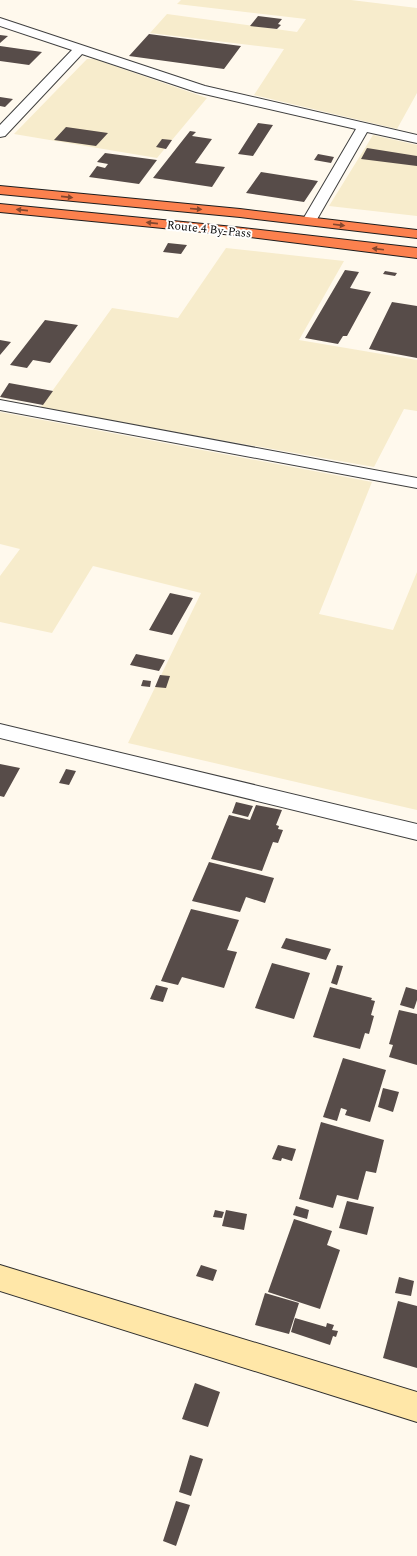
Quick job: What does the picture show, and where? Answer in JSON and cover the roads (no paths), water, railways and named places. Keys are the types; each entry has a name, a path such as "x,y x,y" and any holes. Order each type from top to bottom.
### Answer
{"highway":[{"name":"Route 4 By-Pass","path":"0,190 309,221 417,234"},
{"name":"Route 4 By-Pass","path":"0,208 234,231 417,253"}],"street":[{"path":"0,22 201,89 417,139"},
{"path":"0,133 80,49"},
{"path":"309,221 364,126"},
{"path":"0,405 417,483"},
{"path":"0,731 417,832"},
{"path":"0,1278 417,1407"}]}
